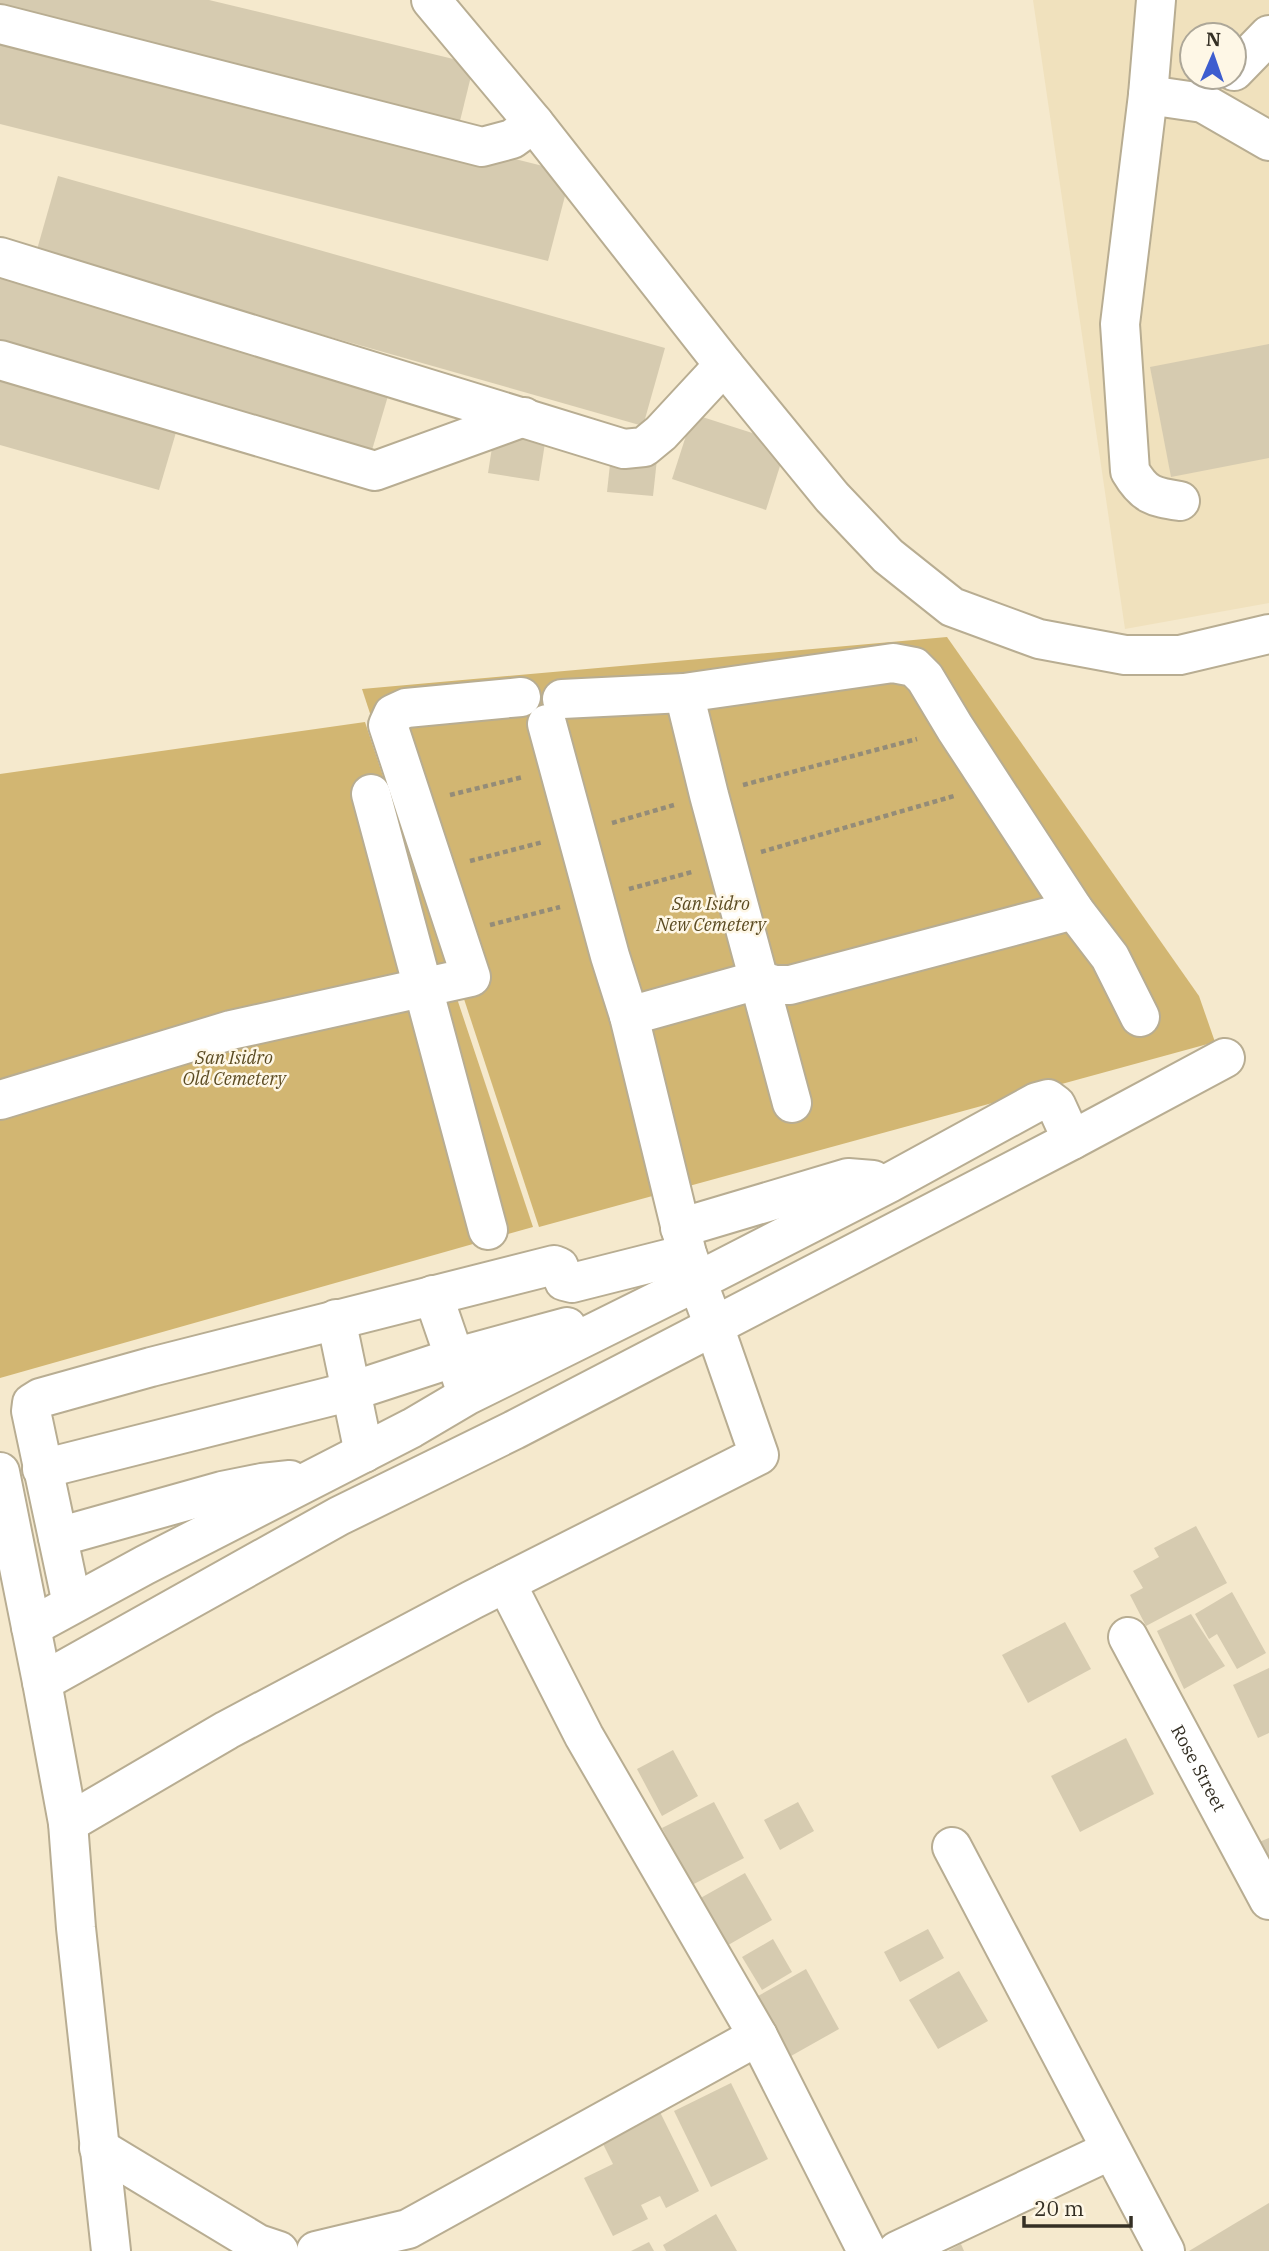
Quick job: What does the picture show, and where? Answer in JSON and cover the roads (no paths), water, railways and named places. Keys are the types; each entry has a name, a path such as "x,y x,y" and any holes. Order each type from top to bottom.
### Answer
{"street":[{"path":"431,0 534,123 724,365 832,497 888,556 952,607 1039,639 1125,655 1180,655 1269,634"},
{"path":"1156,0 1149,95 1120,324 1130,471 1138,485 1155,497 1180,501"},
{"path":"1,24 482,147 512,139 534,123"},
{"path":"1248,57 1269,35"},
{"path":"1149,95 1203,91"},
{"path":"1217,91 1269,141"},
{"path":"0,257 624,449 644,447 661,433 724,365"},
{"path":"0,360 375,471 524,417"},
{"path":"0,1100 231,1030 471,977 388,725 393,714 406,708 543,707 684,694 893,663 914,667 925,678 955,729 1074,910 1110,957 1140,1017"},
{"path":"684,694 792,1103"},
{"path":"68,1823 226,1730 506,1583 759,1455 688,1255 629,1016 594,899 543,707"},
{"path":"371,794 488,1230"},
{"path":"629,1016 758,980 775,985 790,985 1074,910"},
{"path":"42,1682 339,1516 514,1430 1225,1058"},
{"path":"72,1604 30,1411 32,1403 40,1398 336,1319 554,1265 559,1267 564,1281 572,1283 688,1255 889,1183 1037,1102 1048,1099 1056,1105 1072,1140"},
{"path":"31,1626 412,1429 480,1389 651,1304 688,1255 848,1178 889,1183"},
{"path":"889,1183 907,1225"},
{"path":"433,1295 453,1358 514,1430"},
{"path":"42,1469 352,1391 453,1358 651,1304"},
{"path":"336,1319 364,1453"},
{"path":"0,1472 68,1823 76,1928 111,2251"},
{"path":"58,1537 235,1488 284,1480 315,1480"},
{"path":"315,1480 339,1516"},
{"path":"145,1565 168,1611"},
{"path":"506,1583 584,1736 758,2036 867,2251"},
{"name":"Rose Street","path":"1128,1637 1269,1900"},
{"path":"952,1847 1165,2251"},
{"path":"316,2251 408,2229 758,2036"},
{"path":"99,2148 258,2244 279,2251"},
{"path":"897,2251 1111,2150"}],"park label":[{"name":"San Isidro New Cemetery","path":"711,914"},
{"name":"San Isidro Old Cemetery","path":"234,1068"}]}
